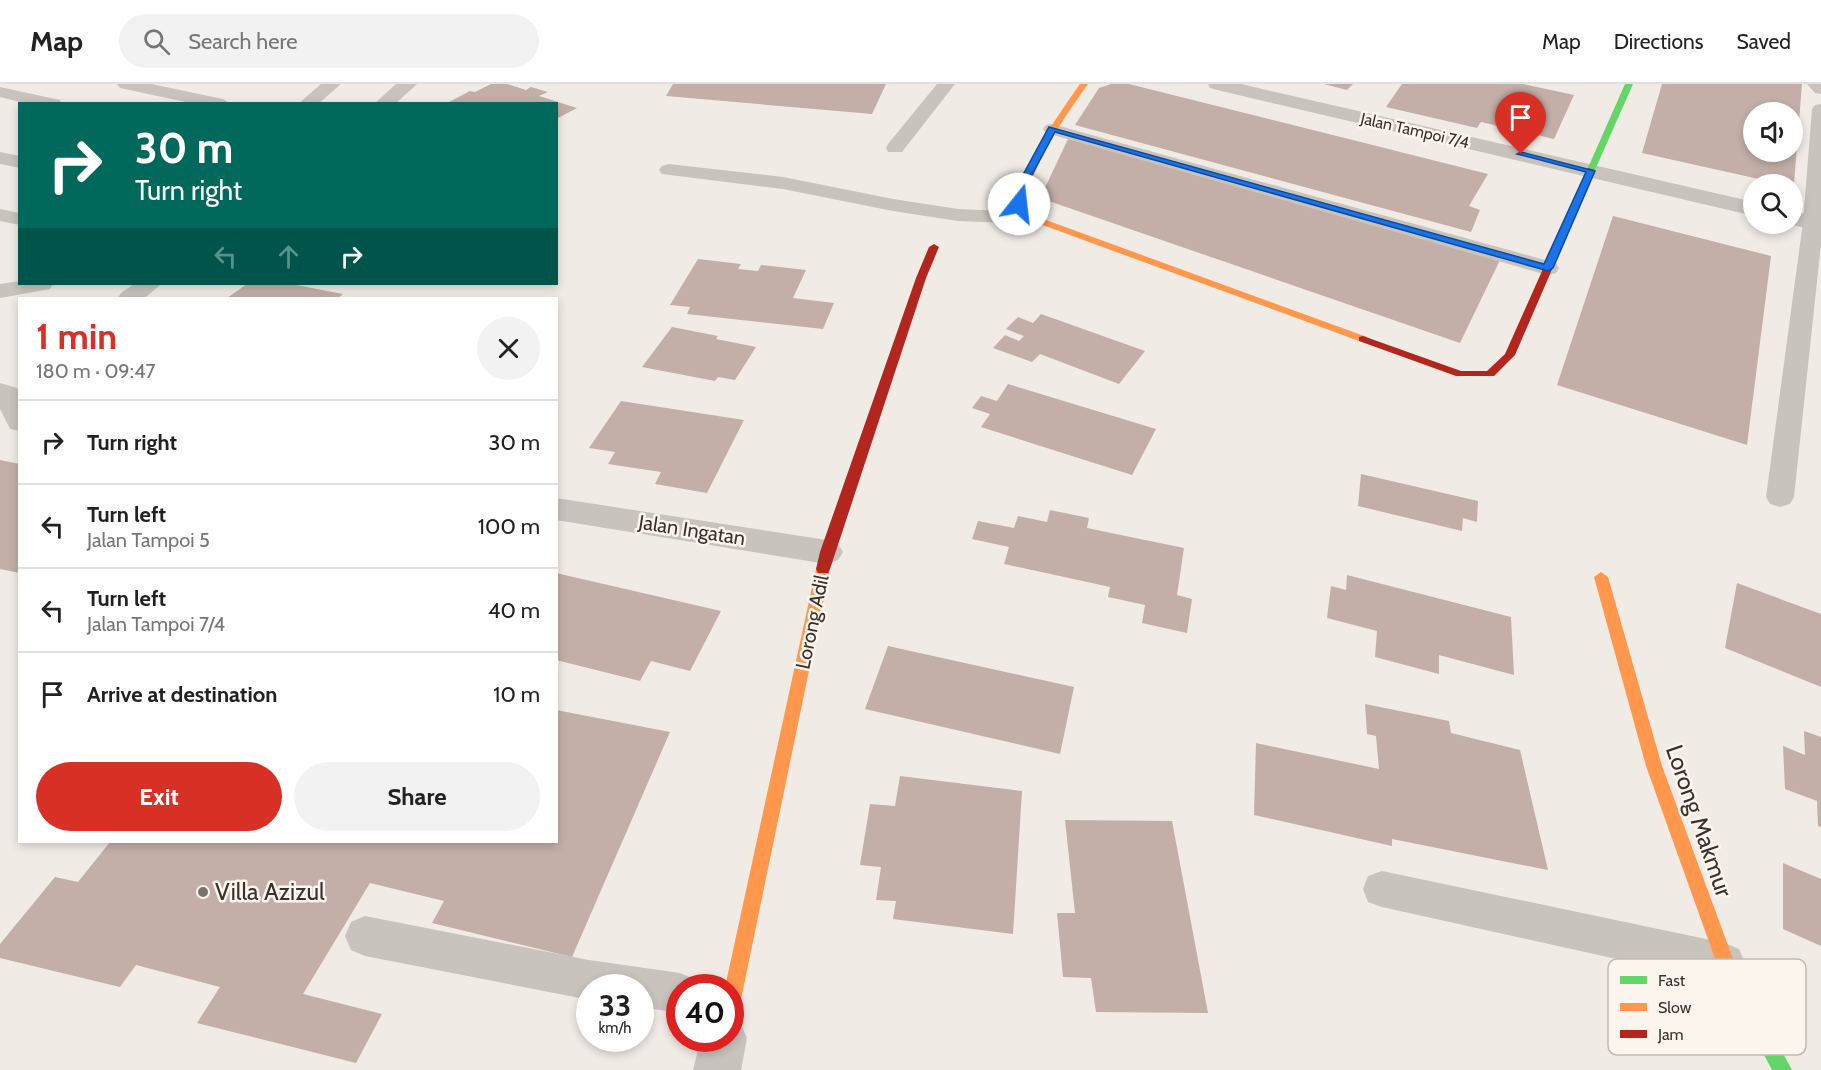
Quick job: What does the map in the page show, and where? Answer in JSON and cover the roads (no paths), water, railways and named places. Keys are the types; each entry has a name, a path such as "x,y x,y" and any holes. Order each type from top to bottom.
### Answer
{"street":[{"path":"385,102 408,84"},
{"path":"1084,84 1052,129 1022,184 1019,204 1032,218 1460,374 1490,374 1510,355 1629,84"},
{"name":"Jalan Tampoi 7/4","path":"1217,84 1743,206"},
{"name":"Lorong Adil","path":"737,974 827,552 921,278 934,247"},
{"path":"131,297 148,285"},
{"path":"7,392 18,417"},
{"name":"Jalan Ingatan","path":"558,509 827,552"},
{"name":"Lorong Makmur","path":"1601,577 1654,766 1724,959"},
{"name":"Lorong Adil","path":"717,1070 721,1052"},
{"name":"Lorong Makmur","path":"1774,1055 1782,1070"}],"lane":[{"path":"126,84 213,102"},
{"path":"895,148 946,84"},
{"path":"1816,84 1821,89"},
{"path":"308,102 327,85"},
{"path":"0,92 45,102"},
{"path":"1780,497 1821,109"},
{"path":"1052,129 1548,268"},
{"path":"0,158 18,162"},
{"path":"669,170 783,183 893,206 958,215 1032,218"},
{"path":"0,215 18,219"},
{"path":"0,291 36,285"},
{"path":"1382,889 1706,959"},
{"path":"365,936 576,977"}],"place":[{"name":"Villa Azizul","path":"203,892"}]}
